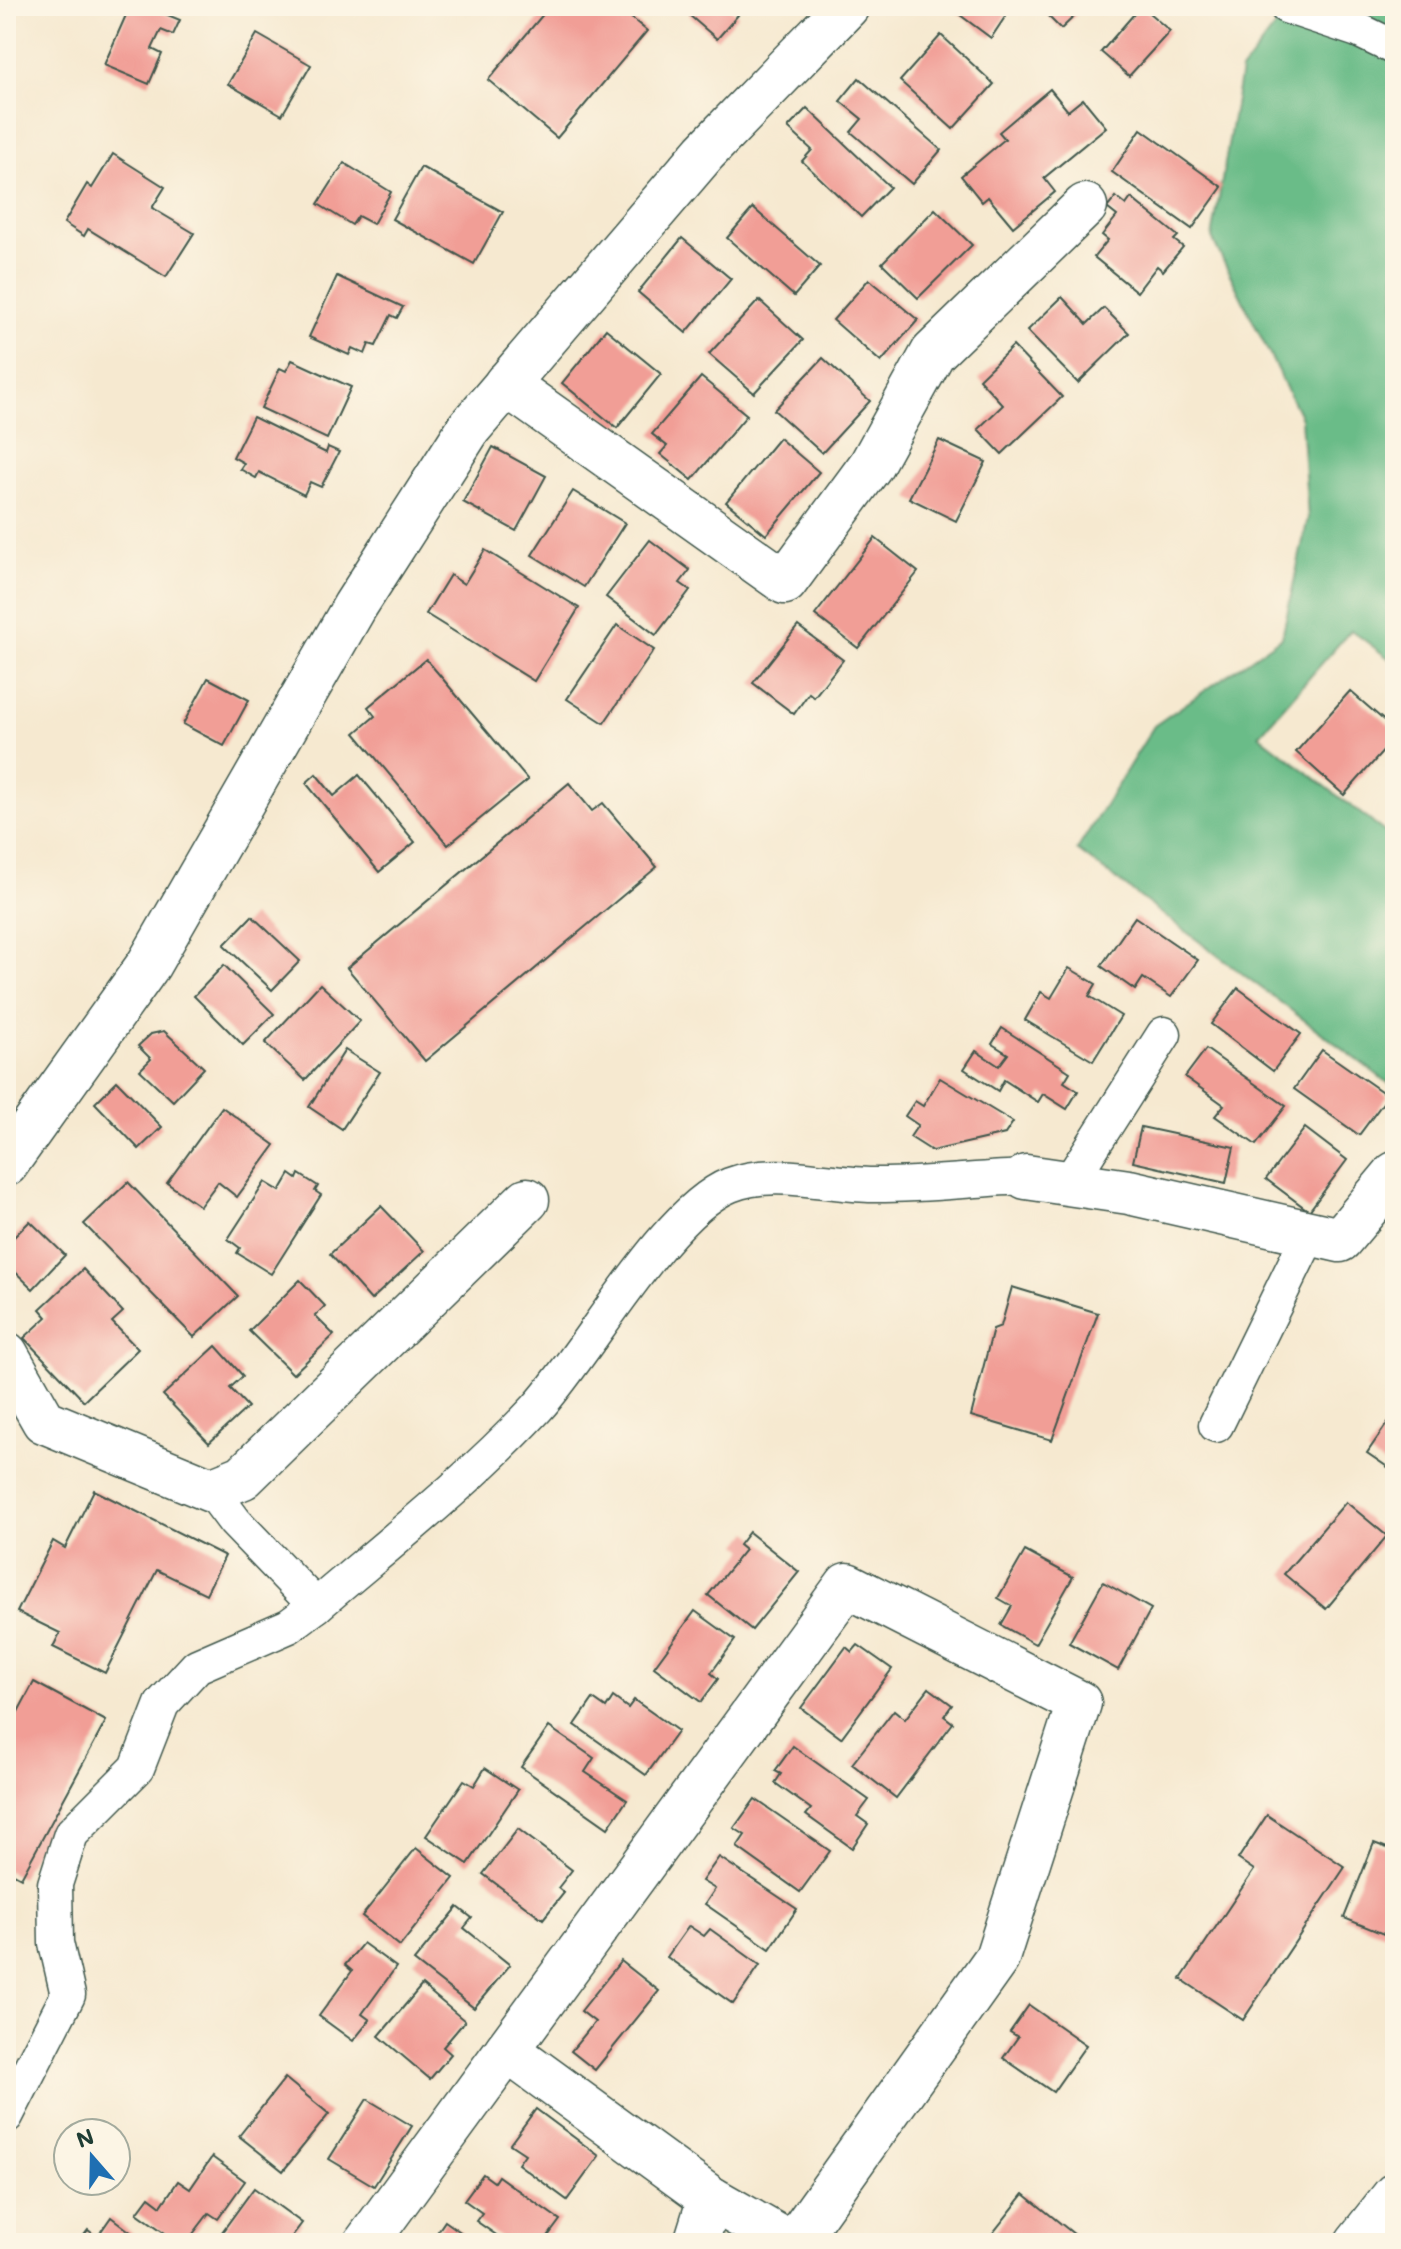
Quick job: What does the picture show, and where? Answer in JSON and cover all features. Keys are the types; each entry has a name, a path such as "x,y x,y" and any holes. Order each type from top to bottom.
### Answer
{"street":[{"path":"6,1164 149,964 355,606 469,428 705,152 847,6"},
{"path":"506,384 785,582 871,465 933,353 1085,206"},
{"path":"1026,1177 1129,1192 1340,1240 1395,1174"},
{"path":"6,1354 44,1421 211,1490 243,1477 527,1200"},
{"path":"366,2243 507,2050 847,1585 1079,1703 997,1958 791,2243 710,2198 507,2050"},
{"path":"1357,2243 1395,2195"},
{"path":"696,2243 710,2198"}],"lane":[{"path":"1286,6 1358,30 1395,48"},
{"path":"1069,1183 1164,1034"},
{"path":"6,2116 68,1995 56,1943 55,1884 71,1834 137,1768 162,1704 197,1666 289,1626 316,1606 486,1460 539,1405 659,1247 700,1202 732,1185 780,1177 870,1185 1026,1177"},
{"path":"1216,1425 1310,1233"},
{"path":"211,1490 235,1522 316,1606"}],"green space":[{"path":"1291,6 1395,6 1395,663 1351,630 1259,735 1395,840 1395,1088 1077,850 1154,726 1282,637 1308,518 1301,418 1212,238 1241,71"}],"building":[{"path":"130,6 146,6 180,20 173,35 161,30 152,49 162,54 149,84 104,65"},
{"path":"550,6 617,6 647,31 557,138 488,80"},
{"path":"697,6 727,6 738,15 717,39 689,15"},
{"path":"954,6 996,6 1007,14 991,38 952,9"},
{"path":"1038,6 1085,6 1061,29"},
{"path":"1141,6 1170,31 1129,76 1101,52"},
{"path":"257,34 311,65 282,115 228,84"},
{"path":"941,35 994,84 953,129 900,81"},
{"path":"859,78 941,150 912,184 851,132 862,119 840,101"},
{"path":"1050,89 1068,111 1083,99 1106,127 1044,178 1055,192 1013,227 988,197 982,202 961,176 1005,139 999,132"},
{"path":"807,108 890,187 861,217 802,161 812,150 788,128"},
{"path":"1141,129 1222,187 1192,229 1112,172"},
{"path":"113,154 165,187 152,208 194,233 166,277 88,229 84,236 64,223 87,184 92,188"},
{"path":"344,163 391,192 373,224 358,216 352,225 318,204"},
{"path":"421,167 503,212 474,264 392,219"},
{"path":"1116,197 1126,205 1131,198 1178,236 1174,240 1183,247 1163,271 1157,266 1137,292 1094,257 1108,240 1102,235 1117,216 1107,208"},
{"path":"753,208 820,266 794,296 727,238"},
{"path":"935,209 972,245 918,298 882,263"},
{"path":"682,238 731,279 686,333 638,292"},
{"path":"337,276 403,307 397,318 391,315 376,346 369,344 365,354 352,348 349,355 309,337"},
{"path":"869,279 918,320 881,362 833,320"},
{"path":"1062,297 1087,324 1104,308 1129,333 1078,383 1027,331"},
{"path":"759,300 803,340 754,393 709,354"},
{"path":"606,329 661,374 617,428 562,383"},
{"path":"1013,346 1062,397 1002,454 978,429 1003,405 979,379"},
{"path":"823,358 870,401 822,453 774,410"},
{"path":"292,360 351,387 327,439 261,408 280,368 286,371"},
{"path":"701,377 747,415 692,480 660,454 667,446 652,434"},
{"path":"253,417 326,453 328,447 339,452 321,487 310,482 304,495 259,472 256,478 240,469 244,463 233,457"},
{"path":"779,438 819,472 766,535 726,502"},
{"path":"939,440 986,462 956,521 909,498"},
{"path":"493,447 546,476 516,531 463,502"},
{"path":"573,491 625,523 584,587 532,555"},
{"path":"875,538 918,572 858,648 815,615"},
{"path":"650,540 690,570 680,583 690,590 656,635 606,597"},
{"path":"485,550 579,608 534,681 426,614 450,575 464,584"},
{"path":"617,625 654,650 604,723 567,699"},
{"path":"798,626 843,660 814,697 809,693 794,714 753,683"},
{"path":"426,659 528,780 448,845 355,733 375,716 368,707"},
{"path":"208,678 249,700 224,746 183,724"},
{"path":"1350,691 1395,730 1395,738 1344,795 1296,752"},
{"path":"316,774 334,796 359,775 415,842 379,872 306,783"},
{"path":"569,783 592,811 603,803 657,867 425,1061 347,968"},
{"path":"252,916 300,961 272,990 224,945"},
{"path":"1135,917 1198,960 1171,997 1143,978 1135,990 1101,966"},
{"path":"224,965 274,1014 243,1045 194,996"},
{"path":"1069,968 1096,984 1089,996 1121,1016 1093,1061 1025,1020 1041,992 1051,998"},
{"path":"320,984 360,1021 305,1080 265,1043"},
{"path":"1238,988 1301,1034 1273,1071 1211,1024"},
{"path":"1002,1028 1070,1072 1064,1082 1078,1091 1067,1109 1043,1094 1038,1102 1004,1080 998,1091 964,1069 976,1051 999,1066 1008,1054 992,1044"},
{"path":"164,1031 204,1068 173,1101 140,1070 151,1059 138,1046 151,1034"},
{"path":"1206,1049 1286,1106 1256,1145 1215,1116 1224,1105 1185,1077"},
{"path":"345,1050 380,1072 342,1129 309,1107"},
{"path":"1322,1050 1388,1096 1359,1135 1294,1089"},
{"path":"940,1078 1013,1122 1005,1134 932,1151 910,1137 918,1125 905,1116 915,1101 923,1106"},
{"path":"117,1081 162,1127 139,1149 95,1103"},
{"path":"222,1107 275,1145 237,1197 218,1182 200,1206 167,1183"},
{"path":"1141,1127 1234,1147 1226,1183 1133,1162"},
{"path":"1305,1128 1347,1160 1309,1211 1266,1179"},
{"path":"290,1174 297,1179 299,1174 318,1186 315,1191 321,1195 271,1274 237,1253 240,1248 228,1239 265,1182 280,1191"},
{"path":"128,1182 238,1296 194,1337 84,1224"},
{"path":"381,1206 424,1251 371,1300 330,1254"},
{"path":"30,1221 65,1255 33,1289 6,1263 6,1245"},
{"path":"83,1269 123,1312 112,1322 138,1349 84,1401 24,1338 47,1317 40,1309"},
{"path":"300,1280 325,1306 315,1316 334,1335 293,1374 249,1331"},
{"path":"1012,1287 1098,1313 1052,1440 971,1416 993,1329 1001,1326"},
{"path":"216,1346 243,1376 230,1388 248,1407 209,1443 163,1395"},
{"path":"1395,1412 1395,1472 1367,1453"},
{"path":"94,1490 225,1556 206,1594 157,1570 105,1673 53,1647 60,1633 17,1612 53,1541 65,1548"},
{"path":"1346,1502 1387,1536 1326,1609 1284,1574"},
{"path":"749,1532 799,1572 752,1630 708,1595 745,1550 739,1545"},
{"path":"1025,1551 1073,1577 1035,1644 1001,1625 1012,1606 998,1598"},
{"path":"1103,1582 1151,1609 1118,1670 1069,1643"},
{"path":"695,1611 735,1640 711,1673 718,1679 701,1702 654,1667"},
{"path":"858,1645 892,1669 841,1738 801,1708 846,1647 852,1652"},
{"path":"34,1682 106,1721 21,1878 6,1870 6,1734"},
{"path":"929,1688 952,1705 944,1716 953,1723 896,1798 852,1764 894,1710 905,1719"},
{"path":"613,1697 628,1708 634,1700 678,1731 646,1775 575,1725 593,1699 606,1708"},
{"path":"549,1727 594,1758 585,1772 627,1800 608,1828 521,1767"},
{"path":"793,1746 869,1800 857,1816 868,1824 852,1848 806,1815 811,1809 775,1783 781,1774 775,1771"},
{"path":"485,1768 518,1790 468,1864 426,1836 464,1780 474,1786"},
{"path":"755,1799 830,1851 800,1892 737,1847 745,1835 734,1828"},
{"path":"1267,1815 1345,1867 1243,2020 1181,1979 1254,1870 1238,1859"},
{"path":"518,1829 572,1870 558,1888 564,1893 543,1919 483,1874"},
{"path":"1374,1843 1395,1851 1395,1927 1391,1937 1344,1918"},
{"path":"416,1848 454,1878 400,1946 362,1916"},
{"path":"719,1857 797,1909 770,1949 705,1904 715,1889 702,1881"},
{"path":"458,1907 472,1918 464,1928 510,1965 474,2008 414,1961"},
{"path":"689,1926 704,1936 710,1929 760,1965 733,2004 667,1957"},
{"path":"363,1943 396,1967 362,2014 370,2020 353,2041 319,2016 352,1971 345,1965"},
{"path":"621,1961 659,1991 595,2070 571,2051 595,2022 581,2011"},
{"path":"422,1985 465,2021 443,2047 451,2054 430,2079 379,2036"},
{"path":"1029,2005 1086,2045 1053,2092 1003,2058 1018,2037 1010,2032"},
{"path":"285,2078 329,2114 283,2171 239,2136"},
{"path":"367,2099 412,2126 374,2186 329,2159"},
{"path":"536,2109 599,2156 567,2200 518,2164 525,2154 510,2144"},
{"path":"212,2157 245,2181 218,2219 209,2213 186,2243 179,2243 137,2213 149,2197 161,2206 178,2181 190,2189"},
{"path":"483,2174 494,2182 498,2176 560,2220 543,2243 508,2243 476,2221 482,2213 464,2200"},
{"path":"254,2188 302,2223 287,2243 214,2243"},
{"path":"1024,2194 1085,2243 985,2243"},
{"path":"111,2217 145,2243 78,2243 88,2230 97,2237"},
{"path":"445,2221 476,2243 430,2243"}]}
